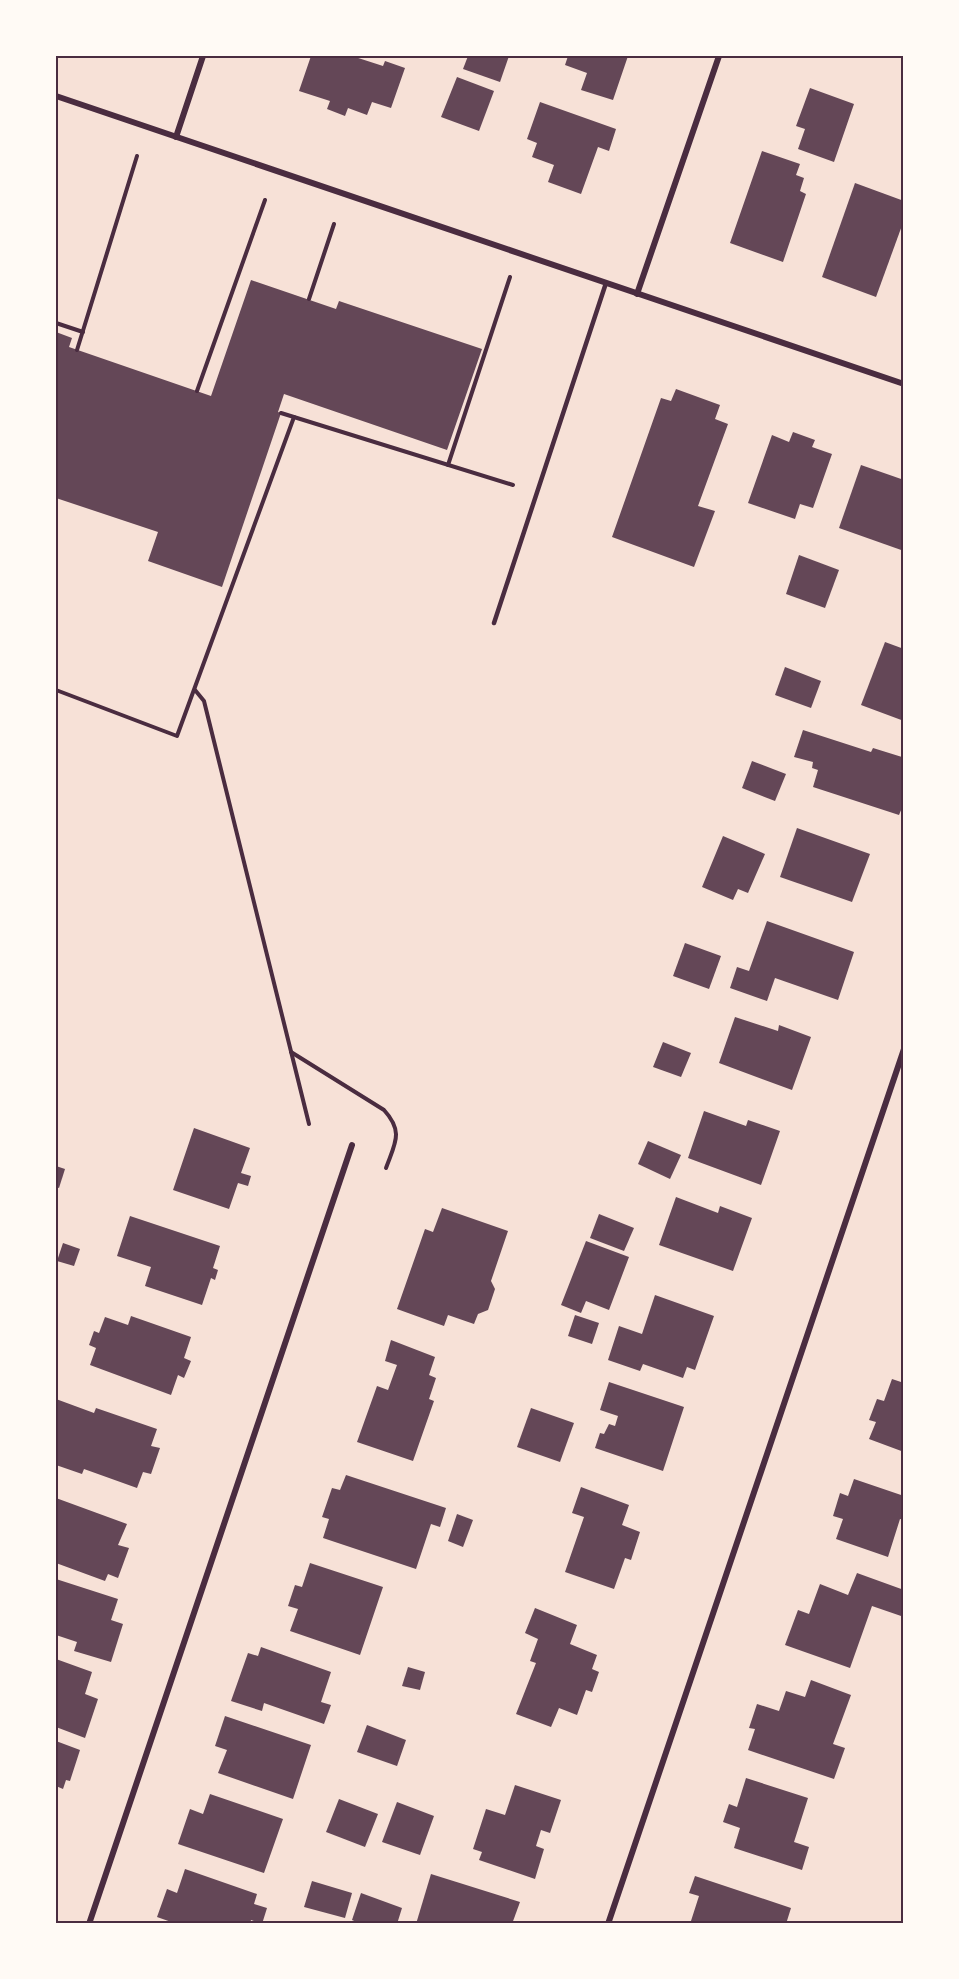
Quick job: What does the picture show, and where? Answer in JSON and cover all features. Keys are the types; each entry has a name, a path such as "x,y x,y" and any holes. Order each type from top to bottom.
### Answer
{"street":[{"path":"176,136 203,56"},
{"path":"637,294 718,56"},
{"path":"56,96 903,384"},
{"path":"608,1923 903,1049"},
{"path":"89,1923 352,1145"}],"lane":[{"path":"494,623 606,283"}],"path":[{"path":"77,350 137,156"},
{"path":"197,391 265,200"},
{"path":"309,299 334,224"},
{"path":"448,465 518,253"},
{"path":"56,323 83,332"},
{"path":"281,413 537,493"},
{"path":"56,690 177,736 294,417"},
{"path":"194,689 204,701 309,1124"},
{"path":"291,1051 384,1110 389,1116 394,1123 397,1138 386,1168"}],"building":[{"path":"311,56 352,56 383,66 385,61 405,68 391,108 372,102 367,115 348,108 345,116 327,109 330,101 299,91"},
{"path":"468,56 509,56 500,82 463,69"},
{"path":"568,56 628,56 613,100 581,90 587,73 565,65"},
{"path":"457,77 494,91 479,131 441,117"},
{"path":"810,88 854,104 834,162 798,149 805,129 796,126"},
{"path":"540,102 616,129 609,151 598,147 581,194 548,182 554,165 532,157 537,143 527,139"},
{"path":"762,151 800,164 796,175 804,178 800,191 806,194 783,262 730,243"},
{"path":"855,183 904,201 904,220 876,297 822,277"},
{"path":"251,280 336,309 339,301 482,349 447,450 284,394 278,412 281,413 222,587 148,561 158,532 56,498 56,332 72,338 69,347 211,396"},
{"path":"676,389 720,405 715,419 728,424 698,506 715,511 694,567 612,537 661,398 671,401"},
{"path":"793,432 815,440 812,447 832,454 813,508 800,504 795,519 748,503 772,435 789,442"},
{"path":"861,465 904,480 904,551 839,528"},
{"path":"799,555 839,570 825,608 786,594"},
{"path":"885,642 904,649 904,721 861,705"},
{"path":"785,667 821,681 811,708 775,695"},
{"path":"803,730 871,752 873,748 902,757 904,803 899,815 813,787 818,770 812,768 813,762 794,757"},
{"path":"752,761 786,774 775,801 742,788"},
{"path":"797,828 870,854 852,902 780,877"},
{"path":"723,836 765,854 748,893 738,889 733,900 702,887"},
{"path":"767,921 854,952 838,1000 775,978 767,1001 730,988 737,967 749,971"},
{"path":"685,943 721,956 709,989 673,976"},
{"path":"735,1017 778,1031 779,1025 811,1037 792,1090 719,1063"},
{"path":"663,1042 691,1053 681,1077 653,1067"},
{"path":"704,1111 746,1126 748,1120 780,1131 761,1185 688,1158"},
{"path":"194,1128 250,1148 241,1173 251,1176 248,1186 238,1183 229,1209 173,1190"},
{"path":"648,1141 681,1155 670,1179 638,1164"},
{"path":"56,1166 65,1169 59,1188 56,1187"},
{"path":"676,1197 718,1213 720,1206 752,1218 733,1271 659,1245"},
{"path":"442,1208 508,1231 491,1281 495,1289 488,1310 478,1314 474,1324 448,1315 444,1326 397,1309 425,1229 433,1232"},
{"path":"599,1214 634,1228 624,1251 590,1238"},
{"path":"130,1216 220,1246 213,1268 218,1270 215,1280 211,1278 202,1305 145,1286 151,1267 117,1256"},
{"path":"586,1241 629,1257 609,1310 586,1301 581,1313 561,1305"},
{"path":"63,1243 80,1249 74,1266 57,1261"},
{"path":"655,1295 714,1316 695,1370 687,1367 683,1378 643,1364 640,1371 608,1360 619,1326 642,1334"},
{"path":"575,1315 599,1323 592,1344 568,1336"},
{"path":"131,1316 191,1337 184,1358 191,1361 184,1378 178,1375 171,1395 90,1365 96,1348 89,1345 94,1331 99,1333 105,1317 128,1325"},
{"path":"391,1340 435,1357 429,1375 436,1378 429,1399 434,1401 413,1461 357,1442 377,1386 388,1390 397,1365 385,1361"},
{"path":"892,1379 904,1383 904,1452 869,1439 876,1422 869,1420 877,1399 884,1401"},
{"path":"609,1382 684,1407 663,1471 595,1448 600,1433 604,1434 609,1424 615,1426 618,1416 600,1410"},
{"path":"56,1399 94,1413 96,1408 157,1429 151,1446 160,1448 151,1474 143,1472 137,1488 84,1469 82,1474 56,1465"},
{"path":"531,1408 574,1423 560,1462 517,1447"},
{"path":"346,1475 446,1508 440,1527 431,1524 416,1569 323,1538 329,1519 322,1517 332,1488 340,1490"},
{"path":"854,1479 904,1496 904,1520 900,1519 888,1557 836,1539 843,1519 833,1516 840,1493 848,1496"},
{"path":"581,1487 629,1505 622,1525 640,1532 631,1560 625,1558 614,1589 565,1572 584,1517 572,1513"},
{"path":"56,1498 127,1524 118,1545 129,1548 118,1578 108,1574 105,1581 56,1563"},
{"path":"457,1514 473,1520 463,1547 448,1541"},
{"path":"310,1563 383,1587 360,1655 290,1631 298,1609 288,1606 295,1585 302,1587"},
{"path":"857,1573 904,1590 904,1617 872,1606 850,1668 785,1645 798,1610 809,1614 820,1584 848,1595"},
{"path":"56,1579 118,1599 111,1620 123,1624 111,1662 74,1651 77,1642 56,1635"},
{"path":"535,1608 577,1625 570,1644 597,1655 592,1669 599,1672 592,1692 586,1690 577,1715 559,1708 551,1727 516,1714 536,1663 530,1661 538,1639 525,1633"},
{"path":"261,1647 331,1672 321,1702 331,1705 324,1724 264,1703 262,1711 231,1701 248,1653 258,1656"},
{"path":"56,1659 92,1672 85,1694 98,1699 85,1738 56,1727"},
{"path":"408,1667 425,1672 420,1690 402,1686"},
{"path":"811,1680 851,1695 833,1744 845,1748 834,1779 748,1750 755,1729 749,1728 757,1704 779,1711 786,1691 805,1697"},
{"path":"225,1716 311,1745 293,1799 218,1773 227,1750 215,1746"},
{"path":"367,1725 406,1740 397,1766 357,1752"},
{"path":"56,1741 80,1750 70,1781 66,1780 63,1789 56,1786"},
{"path":"746,1778 808,1798 794,1842 809,1847 802,1870 734,1848 740,1828 723,1822 729,1804 737,1807"},
{"path":"515,1785 561,1800 550,1833 541,1830 536,1846 544,1849 535,1879 479,1860 482,1852 473,1849 486,1809 505,1815"},
{"path":"210,1794 283,1819 264,1873 178,1844 190,1809 203,1814"},
{"path":"339,1799 378,1814 365,1847 326,1832"},
{"path":"397,1802 434,1816 420,1855 382,1842"},
{"path":"185,1869 257,1894 254,1904 267,1908 262,1924 251,1920 250,1924 177,1924 157,1917 167,1889 177,1893"},
{"path":"431,1874 520,1902 512,1924 416,1924"},
{"path":"695,1876 791,1908 786,1924 690,1924 699,1896 689,1893"},
{"path":"312,1881 352,1893 345,1918 304,1907"},
{"path":"361,1893 402,1908 397,1924 361,1924 352,1920"}]}
